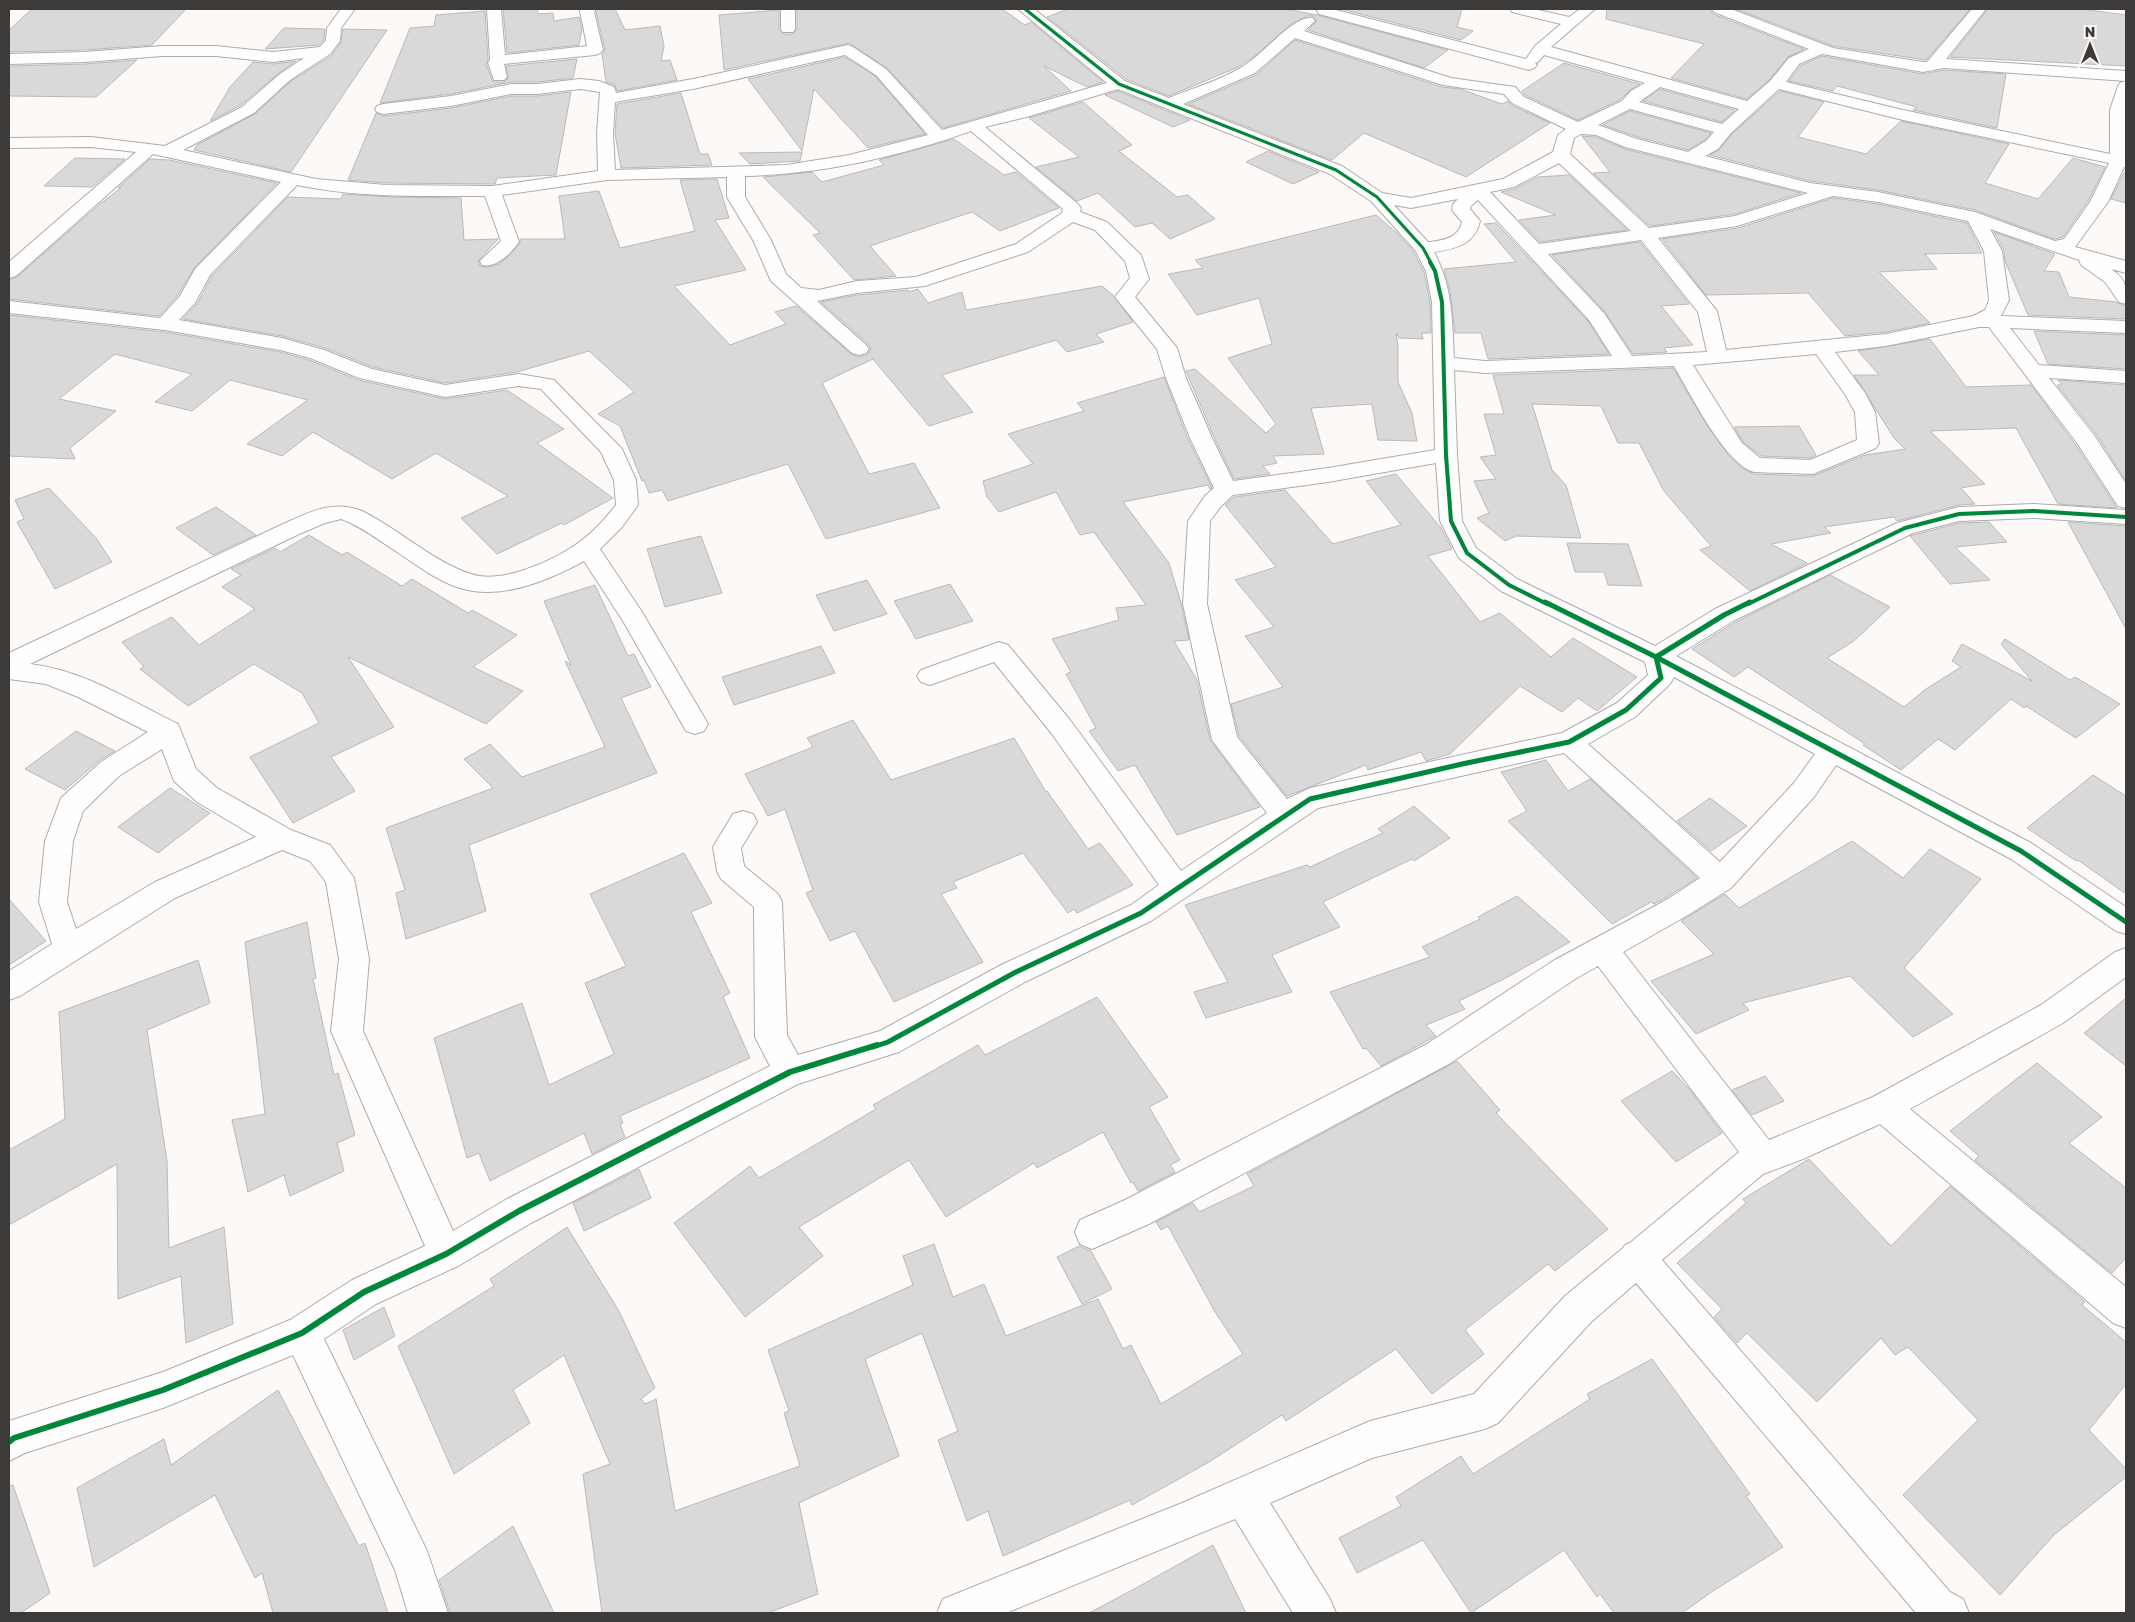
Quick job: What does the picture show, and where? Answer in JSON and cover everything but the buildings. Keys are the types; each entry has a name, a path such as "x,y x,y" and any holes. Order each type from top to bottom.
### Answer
{"street":[{"path":"9,272 159,150 248,110 285,77 325,51 333,41 334,28 348,9"},
{"path":"494,9 498,60 496,63 499,81 511,90"},
{"path":"498,60 595,50 587,11 589,9"},
{"path":"788,9 788,29"},
{"path":"1025,9 1119,84 1248,137 1336,170 1377,197 1423,248 1435,271 1442,302 1446,455 1451,521 1467,552 1509,585 1656,657 2021,851 2126,922"},
{"path":"1517,9 1572,22"},
{"path":"1509,90 1540,49 1588,9"},
{"path":"1719,9 1821,49 1923,67 1933,64 2126,76"},
{"path":"1933,64 1979,9"},
{"path":"1169,104 1250,70 1293,32 1325,10 1529,65"},
{"path":"1293,32 1449,82 1509,90 1518,100 1579,129 1598,130 1631,142 1810,188 1878,197 1975,217 2037,241 2126,267"},
{"path":"1540,49 1750,107"},
{"path":"1690,158 1712,145 1725,130 1776,84 1794,61 1821,49"},
{"path":"607,99 693,84 848,50 881,72 939,137"},
{"path":"9,59 85,57 162,51 216,51 273,58 325,51"},
{"path":"1377,197 1411,203 1508,183 1561,155 1566,134 1628,104 1637,94 1659,81"},
{"path":"382,109 451,101 511,90 592,84 608,90 605,133 607,175"},
{"path":"9,143 91,142 159,150 316,184 386,190 492,191 607,175 786,170 850,160 939,137 973,125 1024,113 1119,84"},
{"path":"1776,84 1903,115 2123,161"},
{"path":"2056,246 2070,243 2075,237 2099,202 2123,161 2118,110 2126,86"},
{"path":"1628,104 1725,130"},
{"path":"798,293 818,296 857,287 918,282 1022,248 1071,215 1072,208 973,125"},
{"path":"1561,155 1645,234 1707,311 1718,357"},
{"path":"736,172 736,197 762,240 778,277 860,349"},
{"path":"165,324 188,299 202,273 292,180"},
{"path":"1423,248 1451,244 1461,239 1470,227 1471,221 1461,210 1462,204 1481,189"},
{"path":"1481,189 1597,317 1626,362"},
{"path":"489,262 510,242 492,191"},
{"path":"1536,250 1737,221 1831,191"},
{"path":"1071,215 1101,226 1134,259 1140,279 1124,297 1167,348 1176,378 1201,438 1226,489"},
{"path":"1975,217 1992,251 1999,300 1987,322"},
{"path":"2080,255 2112,278 2126,298"},
{"path":"9,307 165,324 282,344 317,354 366,374 444,391 519,380 547,384 611,449 625,480 627,506 619,517 587,548 542,572 501,583 469,583 451,575 359,518 342,512 314,519 9,663"},
{"path":"1443,363 1485,367 1680,360 1822,348 1886,340 1987,322 2126,327"},
{"path":"1987,322 2031,371 2086,440 2126,501"},
{"path":"1680,360 1734,447 1754,465 1813,467 1868,443 1865,412 1855,393 1822,348"},
{"path":"2031,371 2126,377"},
{"path":"1284,814 1225,740 1196,604 1199,521 1213,501 1226,489 1328,475 1446,455"},
{"path":"1656,657 1724,615 1905,528 1959,514 2034,511 2126,516"},
{"path":"587,548 633,618 695,724"},
{"path":"930,676 999,651 1061,727 1177,888"},
{"path":"11,1438 163,1390 302,1333 364,1292 446,1254 519,1211 790,1072 888,1042 1014,973 1141,913 1284,814 1310,799 1462,764 1569,742 1626,710 1661,678 1656,657"},
{"path":"9,670 49,675 87,690 169,732 184,774 207,795 281,838 320,853 340,878 354,959 347,1031 446,1254"},
{"path":"68,949 53,902 59,841 72,806 110,769 169,732"},
{"path":"1569,742 1721,880"},
{"path":"1092,1232 1137,1212 1438,1054 1564,970 1678,907 1721,880 1804,790 1832,750"},
{"path":"743,822 727,847 731,871 768,902 771,1038 790,1072"},
{"path":"9,987 165,890 281,838"},
{"path":"1602,948 1763,1158"},
{"path":"957,1613 1243,1496 1370,1440 1486,1410 1578,1309 1637,1257 1753,1162 1791,1148 1884,1107 2052,1014 2126,961"},
{"path":"1884,1107 2126,1310"},
{"path":"1637,1257 1936,1606 1949,1613"},
{"path":"302,1333 413,1565 428,1613"},
{"path":"1243,1496 1316,1613"}],"cycle path":[{"path":"1025,9 1119,84 1336,170 1377,197 1423,248 1435,271 1442,302 1446,455 1451,521 1467,553 1509,585 1656,657 2021,851 2126,922"},
{"path":"9,1442 14,1438 163,1390 302,1333 364,1292 446,1254 519,1211 790,1072 888,1042 1014,973 1141,913 1310,799 1462,764 1569,742 1626,710 1661,678 1656,657 1724,615 1905,528 1959,514 2034,511 2126,517"}]}
